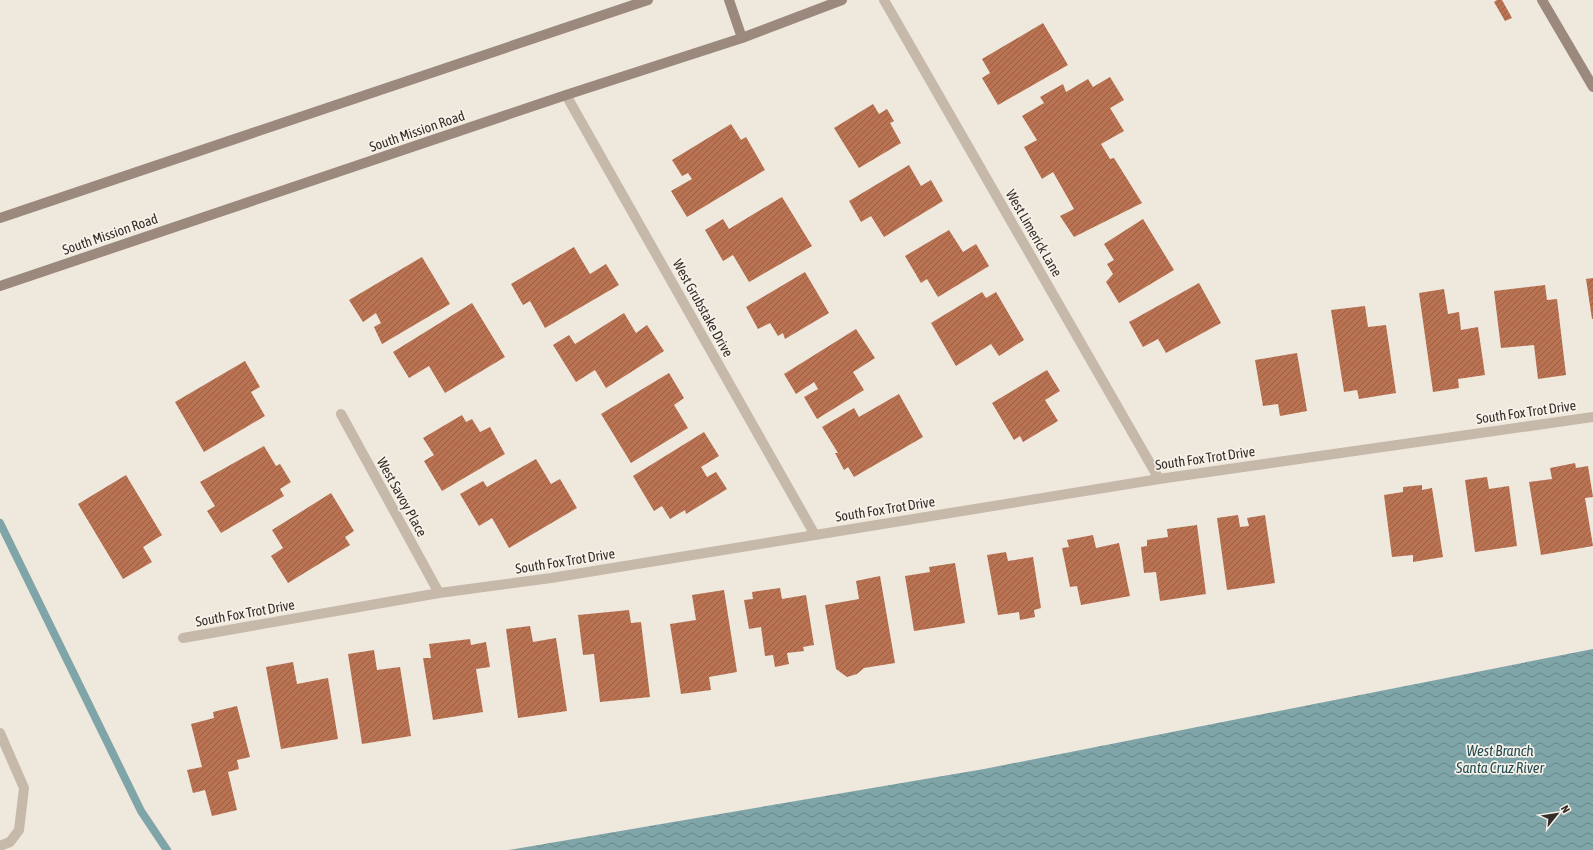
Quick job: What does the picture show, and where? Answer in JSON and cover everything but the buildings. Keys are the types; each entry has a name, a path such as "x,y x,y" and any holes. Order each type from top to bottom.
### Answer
{"main road":[{"path":"0,218 648,0"},
{"path":"729,0 742,38"},
{"name":"South Mission Road","path":"0,286 566,95 742,38 842,0"},
{"path":"1542,0 1593,87"}],"street":[{"name":"West Limerick Lane","path":"884,0 1159,479"},
{"name":"West Grubstake Drive","path":"566,95 815,535"},
{"name":"West Savoy Place","path":"341,414 439,594"},
{"name":"South Fox Trot Drive","path":"183,638 439,594 551,578 1159,479 1593,417"},
{"path":"0,733 24,788 19,830 10,842 0,846"}],"water":[{"name":"West Branch Santa Cruz River","path":"1593,649 1593,850 509,850 984,769"}],"waterway":[{"path":"0,523 141,811 167,850"}]}
